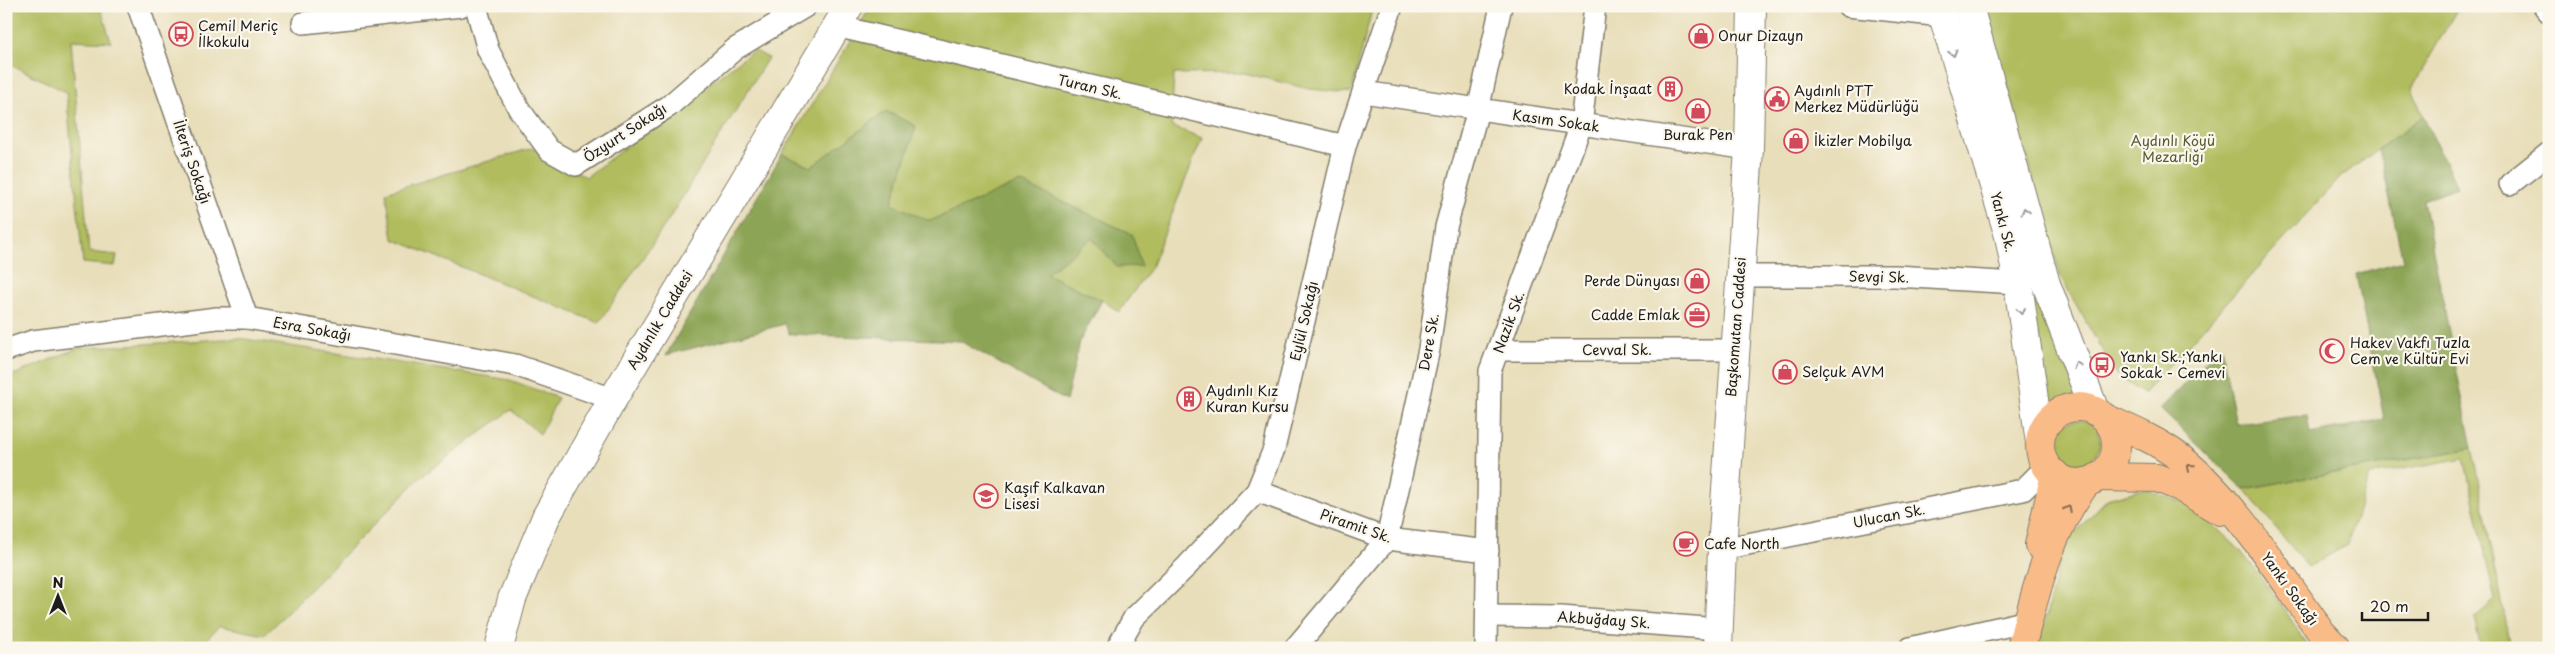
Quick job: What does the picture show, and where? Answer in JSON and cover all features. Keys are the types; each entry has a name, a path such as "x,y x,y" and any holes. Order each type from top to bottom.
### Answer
{"main road":[{"path":"2021,648 2058,531 2072,501 2092,479 2107,470 2116,449 2116,438 2112,427 2100,414 2083,407 2059,412 2050,420 2043,431 2047,461 2028,621"},
{"name":"Yankı Sokağı","path":"2100,414 2156,442 2177,455 2210,484 2246,529 2322,633 2336,648"},
{"path":"2047,461 2064,480 2092,479"},
{"name":"Yankı Sokağı","path":"2092,479 2157,478 2180,487 2209,503 2246,529"}],"street":[{"name":"İlteriş Sokağı","path":"138,6 247,318"},
{"path":"303,23 461,6"},
{"name":"Özyurt Sokağı","path":"476,6 488,50 519,110 549,150 576,164 669,106 735,49 806,6"},
{"name":"Eylül Sokağı","path":"1118,648 1134,618 1188,566 1256,491 1274,449 1345,146 1392,6"},
{"name":"Dere Sk.","path":"1296,648 1387,539 1429,349 1446,227 1478,110 1501,6"},
{"name":"Nazik Sk.","path":"1485,647 1488,616 1490,371 1581,125 1595,6"},
{"name":"Başkomutan Caddesi","path":"1718,638 1748,149 1752,6"},
{"path":"1848,6 1941,11"},
{"path":"1969,6 2046,284 2100,414"},
{"path":"2544,6 2549,12"},
{"name":"Yankı Sk.","path":"1941,11 2008,236 2018,282 2047,461"},
{"name":"Turan Sk.","path":"843,16 1345,146"},
{"name":"Aydınlık Caddesi","path":"499,648 512,599 546,517 613,399 843,16"},
{"name":"Kasım Sokak","path":"1363,92 1748,149"},
{"path":"2510,184 2549,152"},
{"name":"Sevgi Sk.","path":"1740,276 1895,276 2018,282"},
{"name":"Esra Sokağı","path":"6,350 33,341 217,318 247,318 515,365 613,399"},
{"name":"Cevval Sk.","path":"1498,350 1735,350"},
{"name":"Ulucan Sk.","path":"1722,549 2023,490 2047,461"},
{"name":"Piramit Sk.","path":"1256,491 1387,539 1488,551"},
{"name":"Akbuğday Sk.","path":"1488,616 1561,617 1718,638"},
{"path":"1910,648 2028,621"}],"green space":[{"path":"6,6 100,6 111,42 71,40 89,252 117,255 115,266 83,263 66,92 6,62"},
{"path":"871,6 1373,6 1351,93 1309,89 1244,73 1174,74 1171,126 1202,138 1151,267 1119,312 1102,300 782,154"},
{"name":"Aydınlı Köyü Mezarlığı","path":"1985,6 2459,6 2412,88 2423,116 2342,176 2143,394 2115,373 2061,278"},
{"path":"754,50 768,58 667,222 599,323 393,239 386,192 532,148 586,177"},
{"path":"886,111 916,126 892,204 930,221 1020,182 1132,234 1141,266 1117,267 1092,238 1046,274 1102,300 1080,341 1066,401 960,341 789,334 785,324 666,355 782,154 811,167"},
{"path":"2423,116 2457,187 2423,200 2472,448 2244,489 2160,409 2221,346 2236,424 2307,415 2310,434 2384,419 2356,274 2403,261 2379,149"},
{"path":"2019,236 2038,303 2082,396 2066,397 2047,406"},
{"path":"239,338 510,380 558,398 540,434 511,410 421,477 265,635 219,626 199,648 6,648 6,378 78,348"},
{"path":"2082,420 2094,426 2099,433 2099,451 2094,458 2087,463 2074,464 2066,461 2059,454 2056,438 2059,430 2066,423"},
{"path":"2472,448 2511,648 2481,648 2474,618 2495,600 2464,458 2370,475 2347,545 2308,567 2244,489"},
{"path":"2144,489 2192,505 2240,550 2282,605 2309,648 2038,648 2064,544 2107,499"}],"place":[{"name":"Cemil Meriç İlkokulu","path":"181,34"},
{"name":"Onur Dizayn","path":"1701,36"},
{"name":"Kodak İnşaat","path":"1670,89"},
{"name":"Aydınlı PTT Merkez Müdürlüğü","path":"1777,99"},
{"name":"Burak Pen","path":"1698,111"},
{"name":"İkizler Mobilya","path":"1796,141"},
{"name":"Perde Dünyası","path":"1697,281"},
{"name":"Cadde Emlak","path":"1697,315"},
{"name":"Hakev Vakfı Tuzla Cem ve Kültür Evi","path":"2332,351"},
{"name":"Yankı Sk.;Yankı Sokak - Cemevi","path":"2102,365"},
{"name":"Selçuk AVM","path":"1785,372"},
{"name":"Aydınlı Kız Kuran Kursu","path":"1189,399"},
{"name":"Kaşıf Kalkavan Lisesi","path":"986,496"},
{"name":"Cafe North","path":"1686,544"}]}
